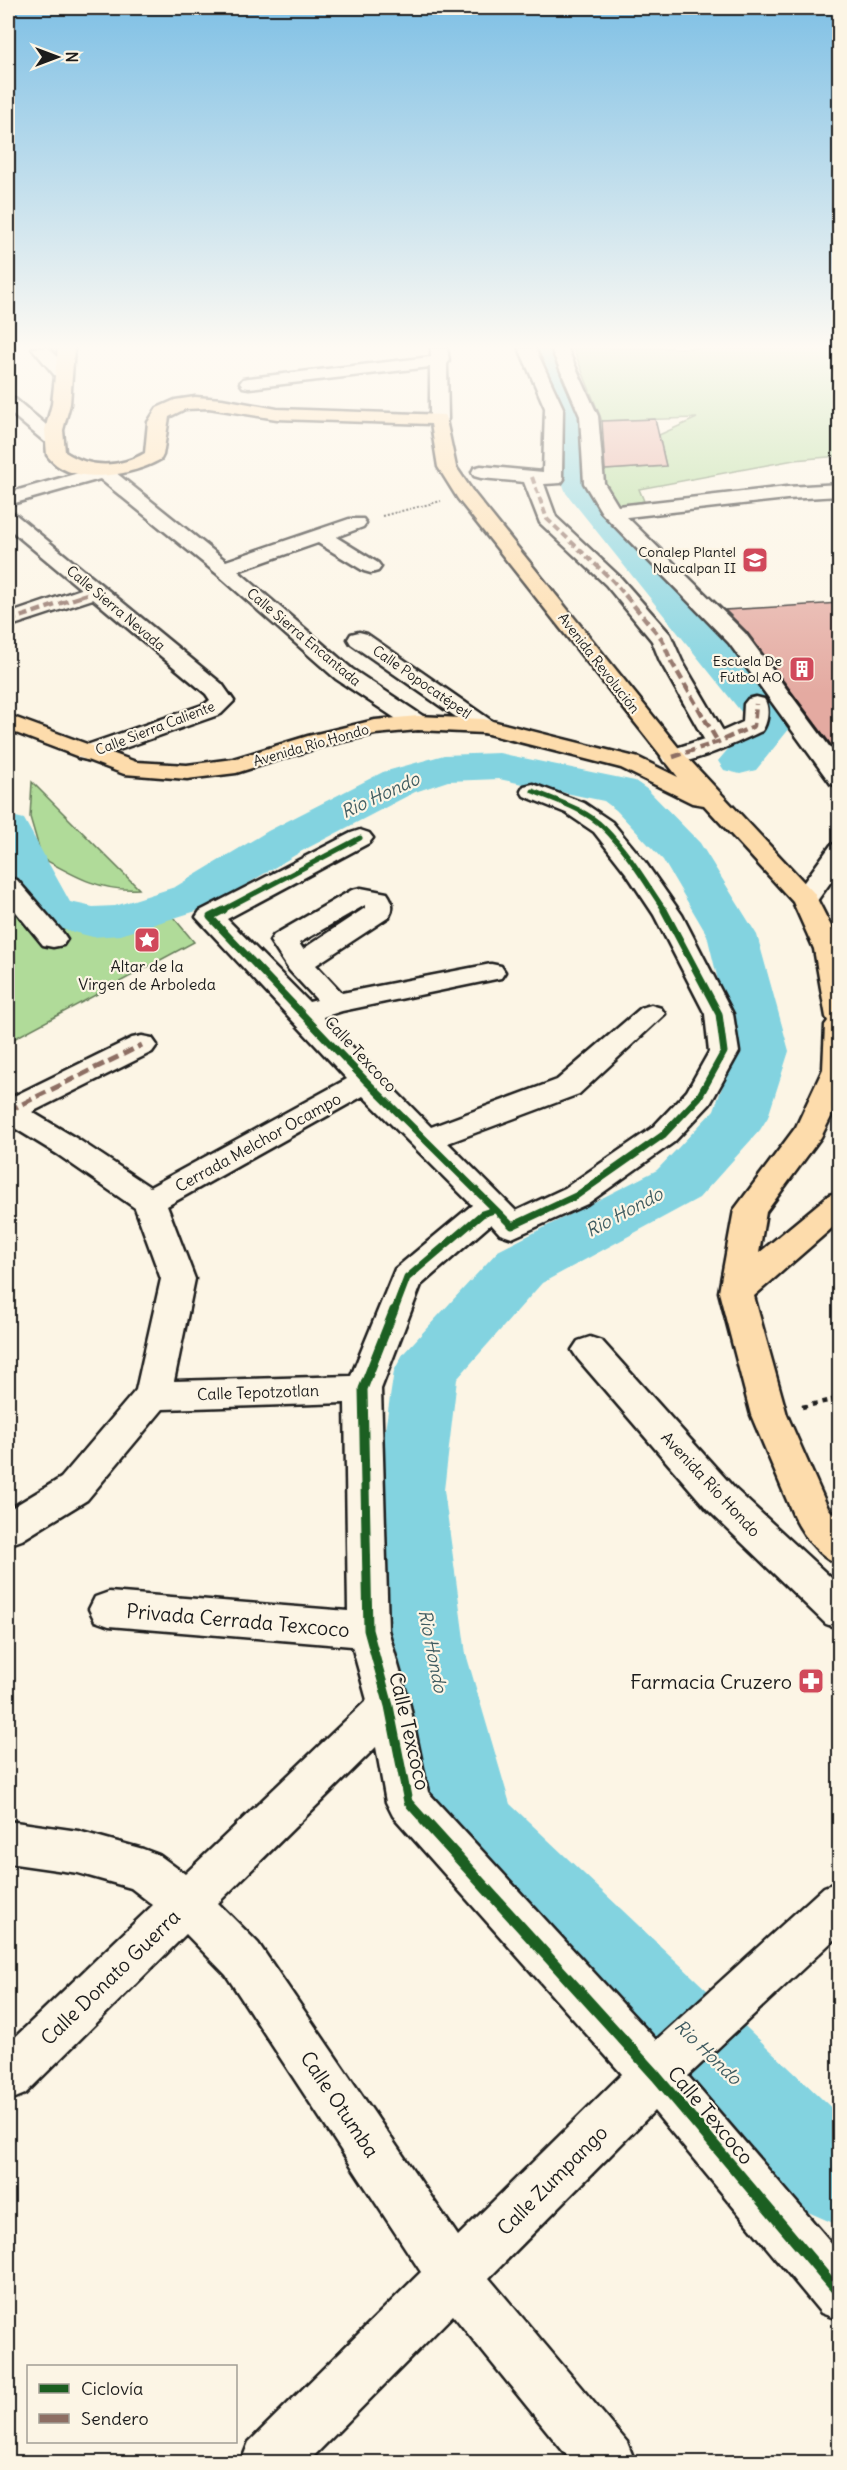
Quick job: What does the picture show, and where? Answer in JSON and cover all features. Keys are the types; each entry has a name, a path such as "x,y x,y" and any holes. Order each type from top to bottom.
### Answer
{"main road":[{"path":"70,463 76,467 103,472 136,463"},
{"name":"Avenida Revolución","path":"446,463 465,495 673,756 716,806 804,899 834,956 840,1017"},
{"name":"Avenida Río Hondo","path":"8,722 133,769 186,772 236,766 316,741 375,727 418,723 484,726 630,763 716,806"},
{"path":"630,763 673,756"},
{"path":"840,1025 838,1070 810,1130 750,1210 736,1292 770,1415 813,1517 840,1548"},
{"path":"736,1292 840,1203"}],"street":[{"path":"564,463 567,481"},
{"path":"573,463 567,481 547,519 613,581 662,639 671,660 718,742"},
{"path":"8,499 103,472"},
{"name":"Calle Sierra Encantada","path":"103,472 223,569 344,674 418,723"},
{"path":"481,472 567,481 612,513 737,638 840,779"},
{"path":"612,513 787,493 840,490"},
{"name":"Calle Sierra Nevada","path":"8,518 214,689 222,701"},
{"path":"223,569 356,523"},
{"path":"318,535 371,567"},
{"path":"8,621 96,591"},
{"name":"Calle Popocatépetl","path":"359,639 484,726"},
{"name":"Calle Sierra Caliente","path":"87,753 213,709 222,701"},
{"path":"673,756 718,742 754,726 756,704"},
{"path":"503,1218 576,1196 663,1134 699,1096 724,1052 719,1014 668,915 636,868 603,827 575,808 533,791"},
{"name":"Calle Texcoco","path":"360,838 210,917 366,1081 503,1218"},
{"path":"804,899 840,850"},
{"path":"8,886 53,939"},
{"path":"291,952 336,1003"},
{"path":"304,1014 336,1003 491,972"},
{"path":"426,1140 568,1087 651,1014"},
{"path":"8,1111 142,1045"},
{"name":"Cerrada Melchor Ocampo","path":"149,1202 366,1081"},
{"path":"8,1111 68,1147 149,1202 178,1280 153,1395 74,1489 8,1529"},
{"name":"Calle Texcoco","path":"503,1218 482,1214 407,1278 363,1389 368,1630 389,1706 408,1802 665,2065 840,2294"},
{"name":"Avenida Río Hondo","path":"590,1350 721,1499 840,1612"},
{"name":"Calle Tepotzotlan","path":"153,1395 363,1389"},
{"name":"Privada Cerrada Texcoco","path":"109,1609 368,1630"},
{"name":"Calle Texcoco","path":"186,1902 389,1706"},
{"name":"Calle Otumba","path":"8,1842 78,1852 143,1870 186,1902 242,1959 455,2277 607,2463"},
{"name":"Calle Donato Guerra","path":"8,2077 186,1902"},
{"name":"Calle Zumpango","path":"269,2463 665,2065 840,1902"}],"path":[{"path":"356,523 465,495"}],"green space":[{"path":"665,463 777,463 639,489 644,501 617,507 605,482 603,470 666,466"},
{"path":"32,782 139,889 100,885 77,877 42,858 30,817"},
{"path":"21,908 34,925 76,930 128,928 169,912 194,942 8,1042 8,912"}],"building":[{"path":"605,463 665,463 666,466 605,470"},
{"name":"Escuela De Fútbol AO","path":"840,603 840,757 747,632 725,610"}],"waterway":[{"path":"574,463 574,468 584,493 773,723 740,761"},
{"name":"Rio Hondo","path":"8,829 51,912 93,922 120,920 192,897 285,841 399,782 444,768 499,766 619,791 632,800 683,853 732,935 762,1051 740,1117 678,1184 520,1267 426,1371 410,1490 429,1654 477,1825 840,2180"}],"marked path":[{"path":"532,477 547,519 613,581 662,639 671,661 718,742"},
{"path":"8,621 96,591"},
{"path":"673,757 718,742 754,726 756,704"},
{"path":"8,1111 142,1045"}],"cycle path":[{"path":"360,838 210,917 366,1081 512,1226 576,1196 663,1135 699,1097 724,1052 719,1014 668,915 636,868 603,827 575,808 533,791"},
{"path":"494,1210 482,1214 407,1278 363,1389 368,1630 389,1706 408,1802 656,2076 840,2294"}],"place":[{"name":"Conalep Plantel Naucalpan II","path":"755,560"},
{"name":"Escuela De Fútbol AO","path":"802,669"},
{"name":"Altar de la Virgen de Arboleda","path":"147,940"},
{"name":"Farmacia Cruzero","path":"811,1681"}]}
